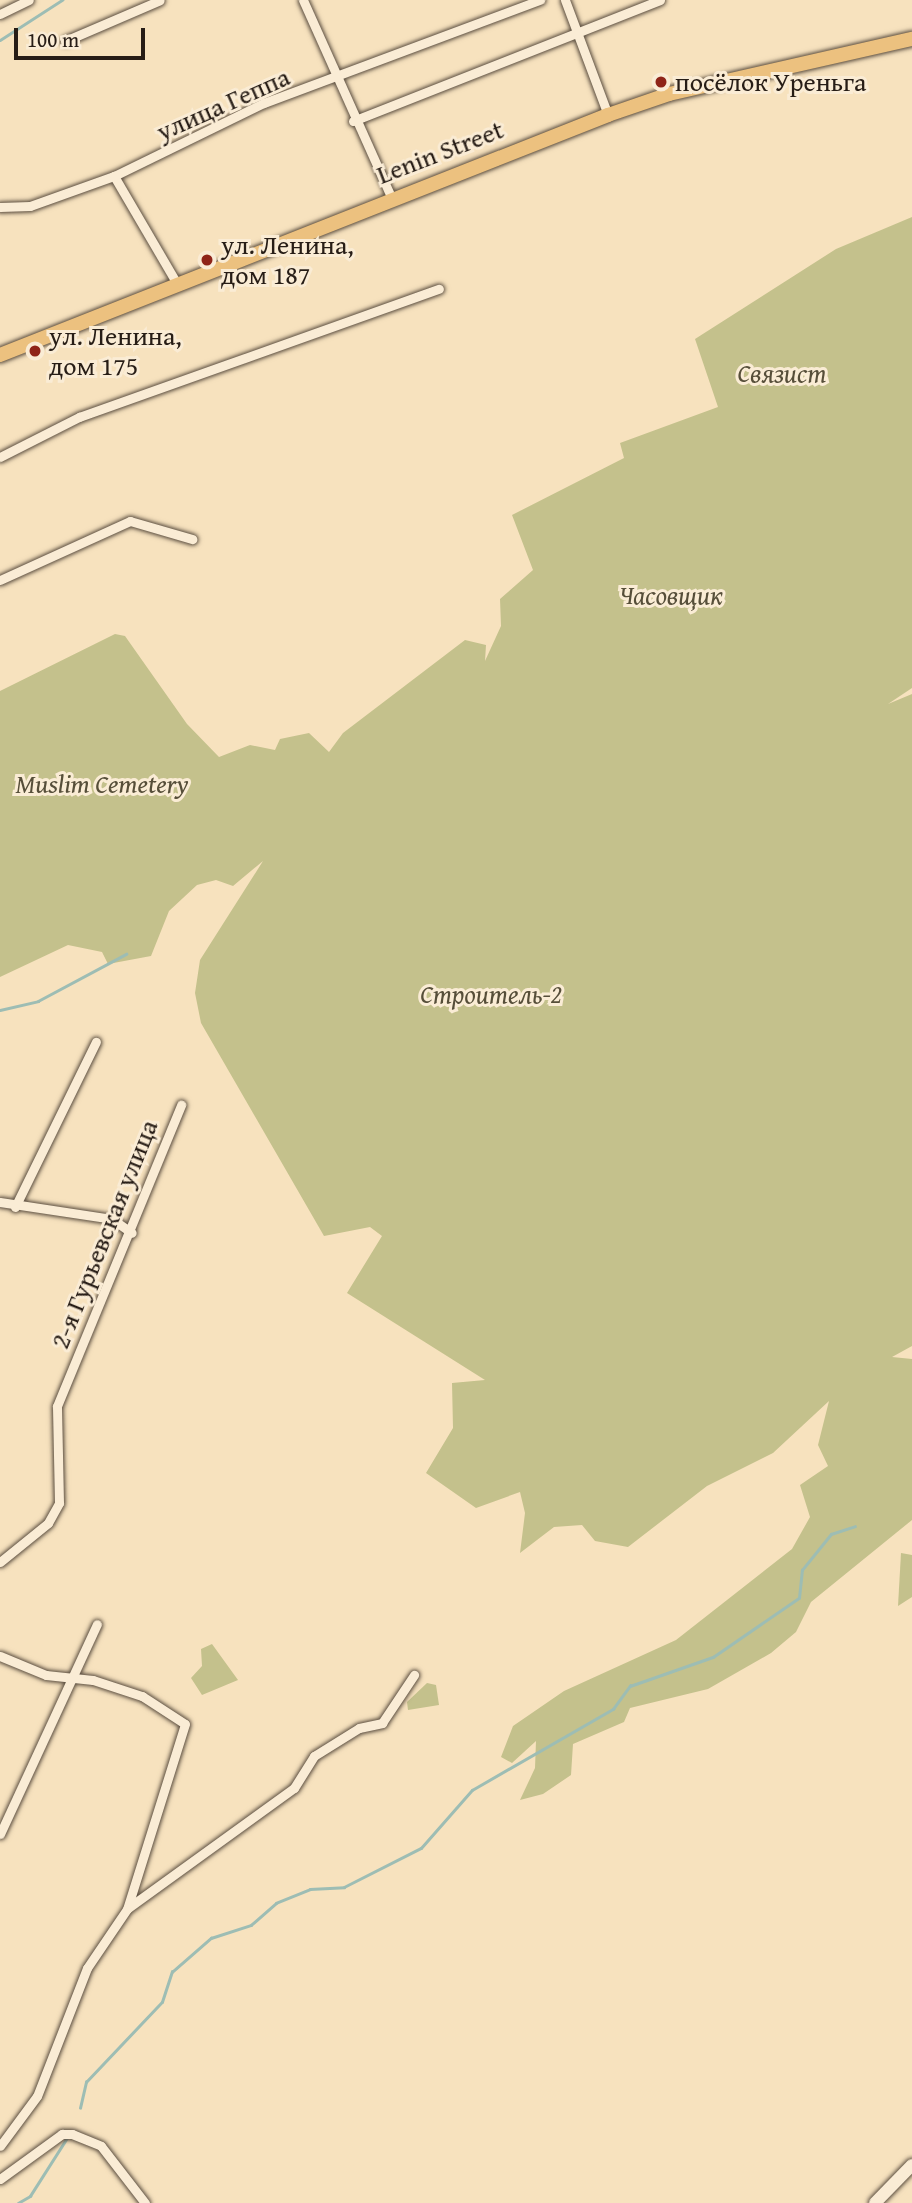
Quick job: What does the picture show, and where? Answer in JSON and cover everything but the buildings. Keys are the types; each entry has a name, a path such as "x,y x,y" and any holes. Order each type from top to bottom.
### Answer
{"main road":[{"name":"Lenin Street","path":"0,355 391,197 608,115 669,94 912,39"},
{"path":"875,2203 912,2165"}],"street":[{"path":"0,14 29,0"},
{"path":"65,41 160,0"},
{"path":"303,0 334,81 391,197"},
{"name":"улица Геппа","path":"0,207 30,206 114,176 264,103 334,81 540,0"},
{"path":"565,0 608,115"},
{"path":"353,121 660,0"},
{"path":"114,176 176,282"},
{"path":"0,457 79,417 439,289"},
{"path":"0,580 130,521 192,539"},
{"path":"15,1207 96,1042"},
{"name":"2-я Гурьевская улица","path":"0,1562 48,1523 59,1503 57,1406 132,1233 161,1142 181,1105"},
{"path":"0,1202 15,1207 88,1214 132,1233"},
{"path":"0,1834 97,1624"},
{"path":"0,1656 46,1675 72,1676 142,1696 185,1724 127,1909 87,1968 37,2096 0,2146"},
{"path":"127,1909 294,1788 314,1756 359,1728 382,1723 414,1675"},
{"path":"0,2179 67,2134 101,2146 145,2203"}],"green space":[{"path":"912,217 912,688 888,704 912,694 912,1346 892,1357 912,1359 912,1520 811,1602 796,1632 771,1653 708,1689 630,1708 624,1722 573,1744 571,1775 543,1794 520,1800 535,1768 536,1741 512,1763 501,1757 513,1726 564,1691 676,1640 792,1549 810,1517 800,1485 828,1466 818,1445 829,1401 773,1453 707,1486 628,1547 595,1541 582,1525 554,1527 520,1553 525,1513 520,1492 476,1508 426,1473 453,1428 452,1383 485,1380 347,1293 382,1236 370,1227 324,1236 201,1023 195,993 200,960 263,861 233,886 216,880 197,885 169,911 151,956 108,964 102,952 68,945 0,977 0,691 115,634 125,636 187,724 219,757 250,745 275,750 280,739 309,733 329,752 343,733 465,640 486,645 485,661 501,626 500,599 533,570 512,515 624,458 620,443 718,407 695,339 836,249"},
{"path":"901,1553 912,1555 912,1597 898,1606"},
{"path":"212,1644 238,1680 202,1695 191,1678 202,1666 201,1649"},
{"path":"427,1683 436,1685 439,1705 408,1710 407,1702"}],"waterway":[{"path":"0,40 62,0"},
{"path":"0,1010 38,1001 126,954"},
{"path":"80,2108 86,2082 162,2002 172,1972 211,1938 251,1925 276,1903 310,1889 344,1887 421,1848 472,1790 613,1709 630,1686 713,1657 799,1598 802,1570 831,1534 855,1526"},
{"path":"18,2203 30,2196 67,2138"}],"place":[{"name":"посёлок Уреньга","path":"661,82"},
{"name":"ул. Ленина, дом 187","path":"207,260"},
{"name":"ул. Ленина, дом 175","path":"35,351"}],"park label":[{"name":"Связист","path":"782,373"},
{"name":"Часовщик","path":"671,595"},
{"name":"Muslim Cemetery","path":"102,784"},
{"name":"Строитель-2","path":"491,994"}]}
